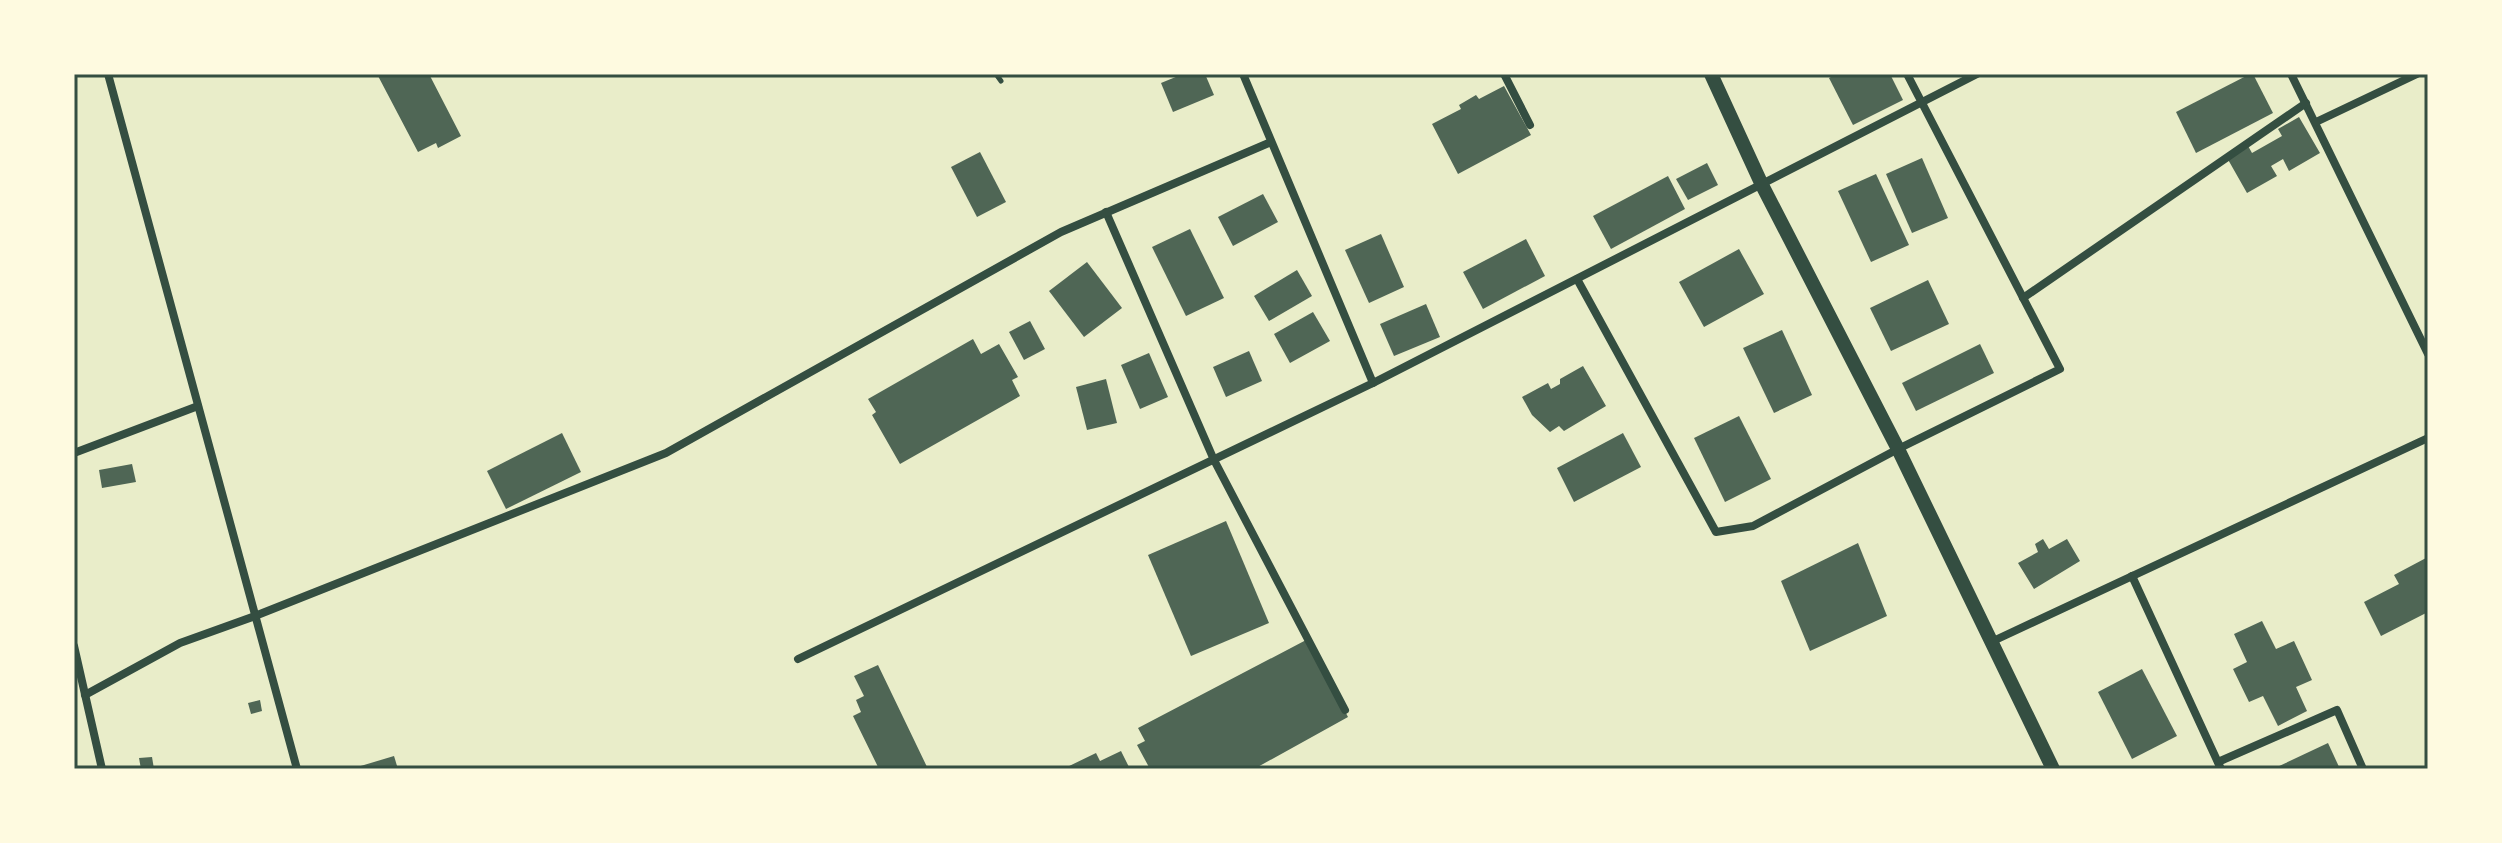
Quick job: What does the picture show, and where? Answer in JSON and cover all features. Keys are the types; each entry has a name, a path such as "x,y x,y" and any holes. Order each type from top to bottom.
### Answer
{"main road":[{"path":"1711,74 1762,185 1898,449 2053,769"}],"street":[{"path":"108,74 297,769"},
{"path":"1243,74 1373,383"},
{"path":"1504,74 1530,125"},
{"path":"1577,279 1716,532 1753,526 1898,449 2060,369 1907,74"},
{"path":"798,659 1373,383 1977,74"},
{"path":"2291,74 2428,354"},
{"path":"2316,122 2417,74"},
{"path":"2023,298 2306,103"},
{"path":"85,695 180,643 666,453 1061,232 1271,142"},
{"path":"1106,212 1214,460 1345,710"},
{"path":"74,453 198,406"},
{"path":"1991,642 2428,438"},
{"path":"2132,576 2220,766 2337,710 2363,769"},
{"path":"74,646 102,769"}],"lane":[{"path":"996,74 1001,81"}],"building":[{"path":"377,74 429,74 461,136 438,148 436,143 418,152"},
{"path":"1183,74 1205,74 1214,95 1173,112 1161,83"},
{"path":"1836,74 1890,74 1903,100 1853,125 1829,78"},
{"path":"2253,74 2273,113 2196,153 2176,112"},
{"path":"1504,86 1531,135 1458,174 1432,124 1461,109 1459,105 1476,95 1479,99"},
{"path":"2299,117 2320,153 2289,171 2283,159 2271,166 2277,176 2247,193 2226,156 2247,144 2252,153 2282,136 2278,129"},
{"path":"980,152 1006,202 977,217 951,167"},
{"path":"1922,158 1948,218 1912,233 1886,174"},
{"path":"1707,163 1718,185 1688,200 1676,179"},
{"path":"1876,174 1909,245 1871,262 1838,191"},
{"path":"1668,176 1685,209 1611,249 1593,216"},
{"path":"1263,194 1278,222 1233,246 1218,217"},
{"path":"1190,229 1224,298 1186,316 1152,247"},
{"path":"1381,234 1404,287 1369,303 1345,250"},
{"path":"1526,239 1545,276 1483,309 1463,272"},
{"path":"1739,249 1764,294 1704,327 1679,282"},
{"path":"1087,262 1122,308 1084,337 1049,291"},
{"path":"1297,270 1312,296 1269,321 1254,296"},
{"path":"1928,280 1949,324 1891,351 1870,308"},
{"path":"1426,304 1440,337 1394,356 1380,324"},
{"path":"1313,312 1330,341 1290,363 1274,334"},
{"path":"1030,321 1045,349 1024,360 1009,332"},
{"path":"1782,330 1812,395 1774,413 1743,348"},
{"path":"973,339 981,354 999,344 1018,377 1012,380 1020,396 900,464 872,415 876,412 868,399"},
{"path":"1980,344 1994,373 1916,411 1902,383"},
{"path":"1249,351 1262,381 1226,397 1213,367"},
{"path":"1149,353 1168,397 1140,409 1121,365"},
{"path":"1583,366 1606,406 1564,431 1559,426 1550,432 1532,415 1522,397 1548,383 1551,389 1560,384 1560,379"},
{"path":"1106,379 1117,423 1087,430 1076,387"},
{"path":"1739,416 1771,479 1725,502 1694,438"},
{"path":"562,433 581,472 506,509 487,471"},
{"path":"1623,433 1641,467 1574,502 1557,468"},
{"path":"132,464 136,482 102,488 99,470"},
{"path":"1226,521 1269,623 1191,656 1148,555"},
{"path":"2043,539 2049,549 2067,539 2080,561 2034,589 2018,563 2038,552 2035,544"},
{"path":"1858,543 1887,616 1810,651 1781,581"},
{"path":"2426,558 2428,612 2381,636 2364,602 2399,584 2394,575"},
{"path":"2262,621 2276,649 2294,641 2312,680 2296,687 2307,711 2278,726 2263,696 2249,702 2233,669 2247,662 2234,634"},
{"path":"1308,639 1348,717 1254,769 1150,769 1137,745 1145,741 1138,728"},
{"path":"878,665 928,769 879,769 853,716 861,712 856,700 864,696 854,676"},
{"path":"2142,669 2177,736 2132,759 2098,692"},
{"path":"260,700 262,711 251,714 248,703"},
{"path":"2328,743 2340,769 2273,769"},
{"path":"1121,751 1130,769 1063,769 1096,753 1100,761"},
{"path":"394,756 398,769 354,769 354,768"},
{"path":"152,757 154,769 141,769 139,758"}]}
